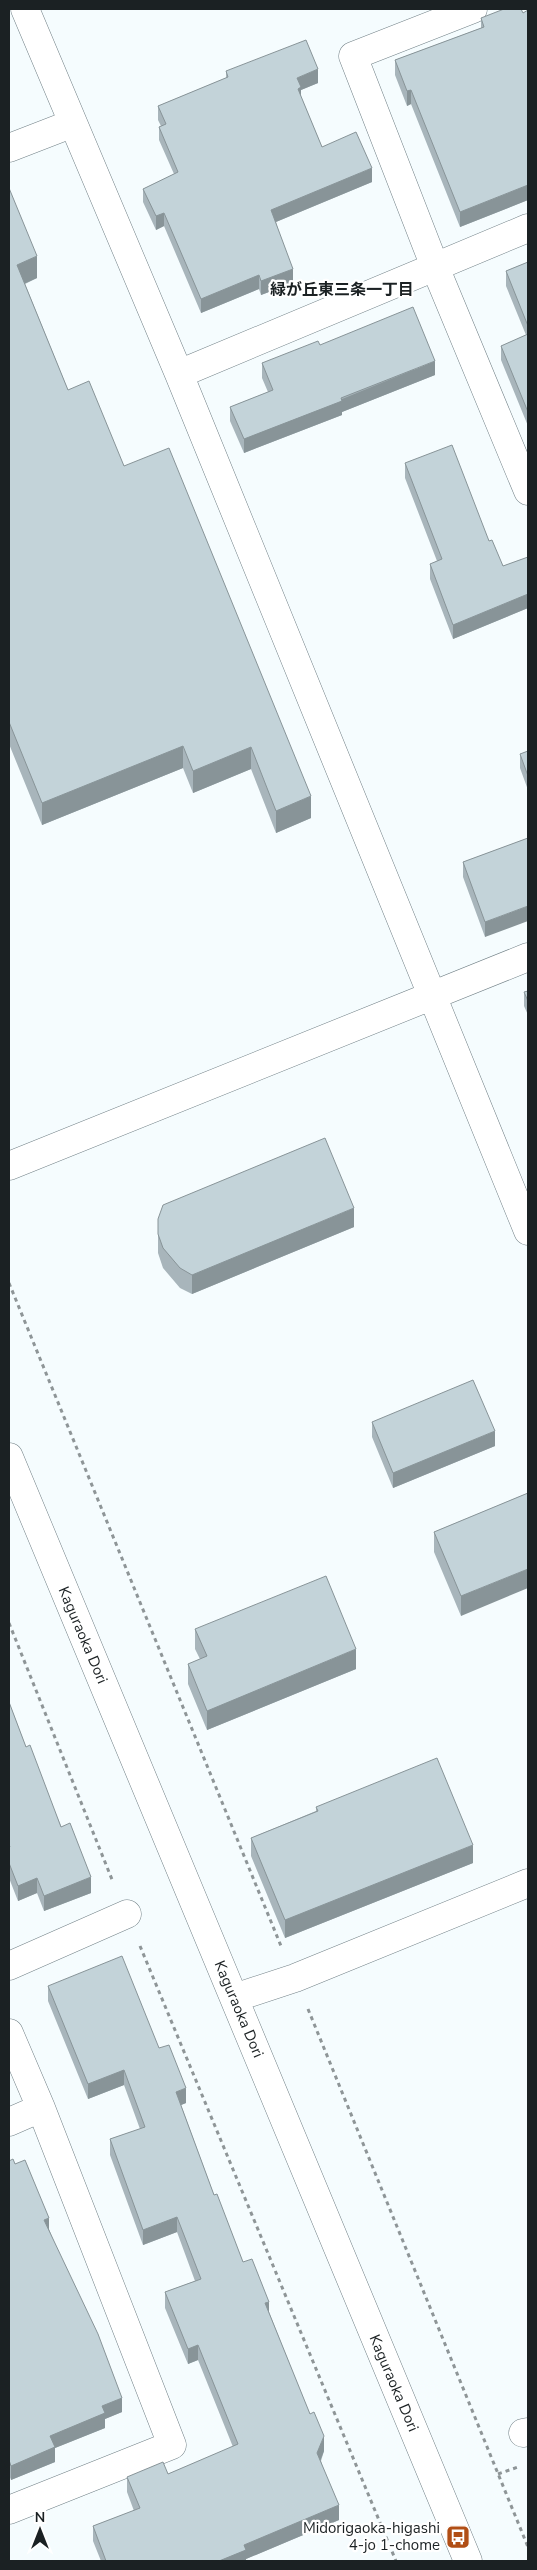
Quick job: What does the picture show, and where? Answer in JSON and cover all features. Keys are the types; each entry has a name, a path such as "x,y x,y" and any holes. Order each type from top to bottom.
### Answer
{"street":[{"path":"25,9 178,374 528,1231"},
{"path":"473,9 353,56 435,267 528,491"},
{"path":"9,148 72,124"},
{"path":"178,374 528,228"},
{"path":"9,1166 432,998 528,957"},
{"name":"Kaguraoka Dori","path":"9,1457 468,2561"},
{"path":"234,1998 295,1978 528,1883"},
{"path":"9,1966 127,1914"},
{"path":"9,2033 41,2108 172,2445 9,2510"},
{"path":"9,2122 41,2108"}],"path":[{"path":"9,1282 528,2547"},
{"path":"9,1623 127,1914 396,2561"},
{"path":"498,2474 521,2466"}],"building":[{"path":"504,9 521,9 523,13 528,10 528,185 460,212 411,90 407,91 395,60 484,27 481,18"},
{"path":"306,40 318,69 297,78 301,87 298,89 322,147 356,132 372,168 271,210 293,269 261,281 259,275 201,299 164,213 156,216 143,189 178,172 159,127 166,124 158,106 228,77 226,71"},
{"path":"9,188 37,256 17,265 68,390 89,381 124,466 169,448 311,796 276,811 251,747 193,771 183,746 42,803 9,722"},
{"path":"528,262 528,326 506,271"},
{"path":"413,307 435,361 341,398 342,401 244,439 230,407 273,390 262,363 318,341 320,345"},
{"path":"528,334 528,412 501,346"},
{"path":"452,445 489,541 492,540 503,566 528,557 528,594 453,625 430,564 442,559 405,463"},
{"path":"528,751 528,776 520,754"},
{"path":"528,838 528,906 485,922 463,862"},
{"path":"528,991 528,1001 524,992"},
{"path":"325,1138 354,1208 192,1275 180,1268 163,1248 158,1234 158,1219 163,1205"},
{"path":"473,1380 495,1431 393,1473 372,1422"},
{"path":"528,1493 528,1569 461,1596 434,1532"},
{"path":"326,1576 356,1649 207,1711 188,1664 207,1656 195,1629"},
{"path":"9,1702 26,1747 30,1745 61,1827 70,1823 91,1877 44,1896 37,1878 18,1886 9,1863"},
{"path":"437,1758 473,1845 285,1920 251,1838 318,1811 316,1807"},
{"path":"122,1956 159,2048 169,2045 186,2088 176,2092 214,2195 217,2194 243,2262 252,2259 269,2302 265,2303 310,2414 314,2412 324,2436 317,2453 339,2505 244,2545 246,2550 219,2561 106,2561 93,2526 140,2508 127,2477 163,2462 168,2474 238,2444 198,2345 188,2349 165,2292 201,2279 177,2217 143,2230 110,2139 145,2127 124,2070 88,2084 48,1986"},
{"path":"13,2159 15,2164 25,2160 49,2218 44,2220 98,2334 122,2398 102,2406 105,2413 50,2436 55,2447 11,2466 9,2460 9,2161"}],"place":[{"name":"Midorigaoka-higashi 4-jo 1-chome","path":"458,2537"}],"district":[{"name":"緑が丘東三条一丁目","path":"342,289"}]}
